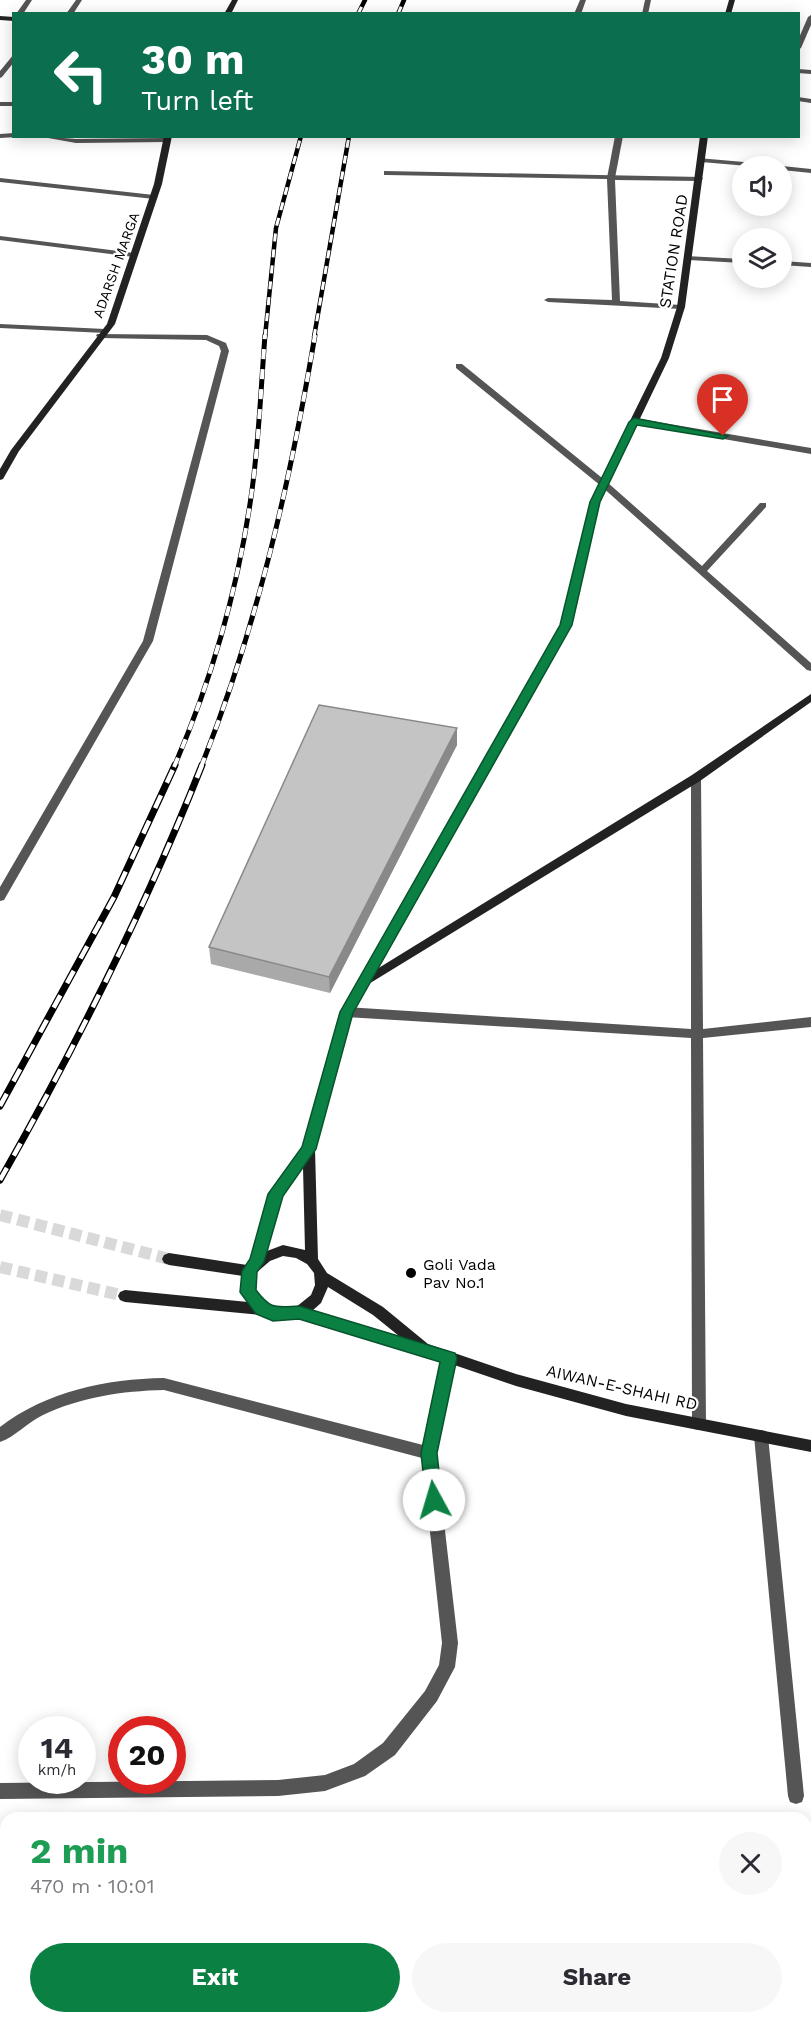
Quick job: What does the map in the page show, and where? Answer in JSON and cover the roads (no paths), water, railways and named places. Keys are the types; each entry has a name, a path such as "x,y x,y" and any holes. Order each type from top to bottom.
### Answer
{"main road":[{"name":"ADARSH MARGA","path":"0,477 15,450 111,324 154,197 167,138"},
{"name":"STATION ROAD","path":"309,1149 346,1012 566,625 595,502 665,358 681,307 704,138"},
{"path":"363,983 696,778 811,698"},
{"path":"309,1149 312,1258 323,1277 378,1311 428,1350"},
{"path":"262,1310 248,1292 253,1266 276,1194 309,1149"},
{"path":"169,1259 253,1266 266,1255 284,1250 302,1253 312,1258"},
{"path":"299,1313 318,1298 323,1277"},
{"path":"125,1296 262,1310 273,1314 299,1313 428,1350"},
{"name":"AIWAN-E-SHAHI RD","path":"428,1350 516,1380 626,1410 811,1446"}],"street":[{"path":"800,43 811,17"},
{"path":"2,78 12,60"},
{"path":"54,138 75,141 167,138"},
{"path":"616,303 610,178 619,138"},
{"path":"701,160 732,163"},
{"path":"792,169 811,171"},
{"path":"387,173 699,179"},
{"path":"0,180 154,197"},
{"path":"0,238 134,255"},
{"path":"689,258 732,260"},
{"path":"792,264 811,265"},
{"path":"548,300 681,307"},
{"path":"0,326 207,339 223,345 225,351 148,641 0,897"},
{"path":"459,366 604,484 811,668"},
{"path":"634,422 811,451"},
{"path":"702,571 763,505"},
{"path":"696,778 699,1424"},
{"path":"346,1012 697,1034 811,1022"},
{"path":"0,1791 278,1788 333,1780 359,1770 389,1749 431,1696 447,1667 450,1643 429,1453 449,1358"},
{"path":"0,1436 14,1424 46,1407 96,1391 131,1384 164,1384 429,1453"},
{"path":"761,1436 796,1796"}],"tunnel":[{"path":"0,1215 169,1259"},
{"path":"0,1267 125,1296"}],"railway":[{"path":"359,12 365,0"},
{"path":"399,12 404,0"},
{"path":"265,337 276,228 300,138"},
{"path":"314,337 349,138"},
{"path":"174,767 212,666 240,561 254,471 265,335"},
{"path":"201,767 239,661 270,554 295,445 315,335"},
{"path":"0,1106 114,897 175,765"},
{"path":"0,1180 56,1079 108,976 157,872 202,765"}],"place":[{"name":"Goli Vada Pav No.1","path":"411,1273"}]}
